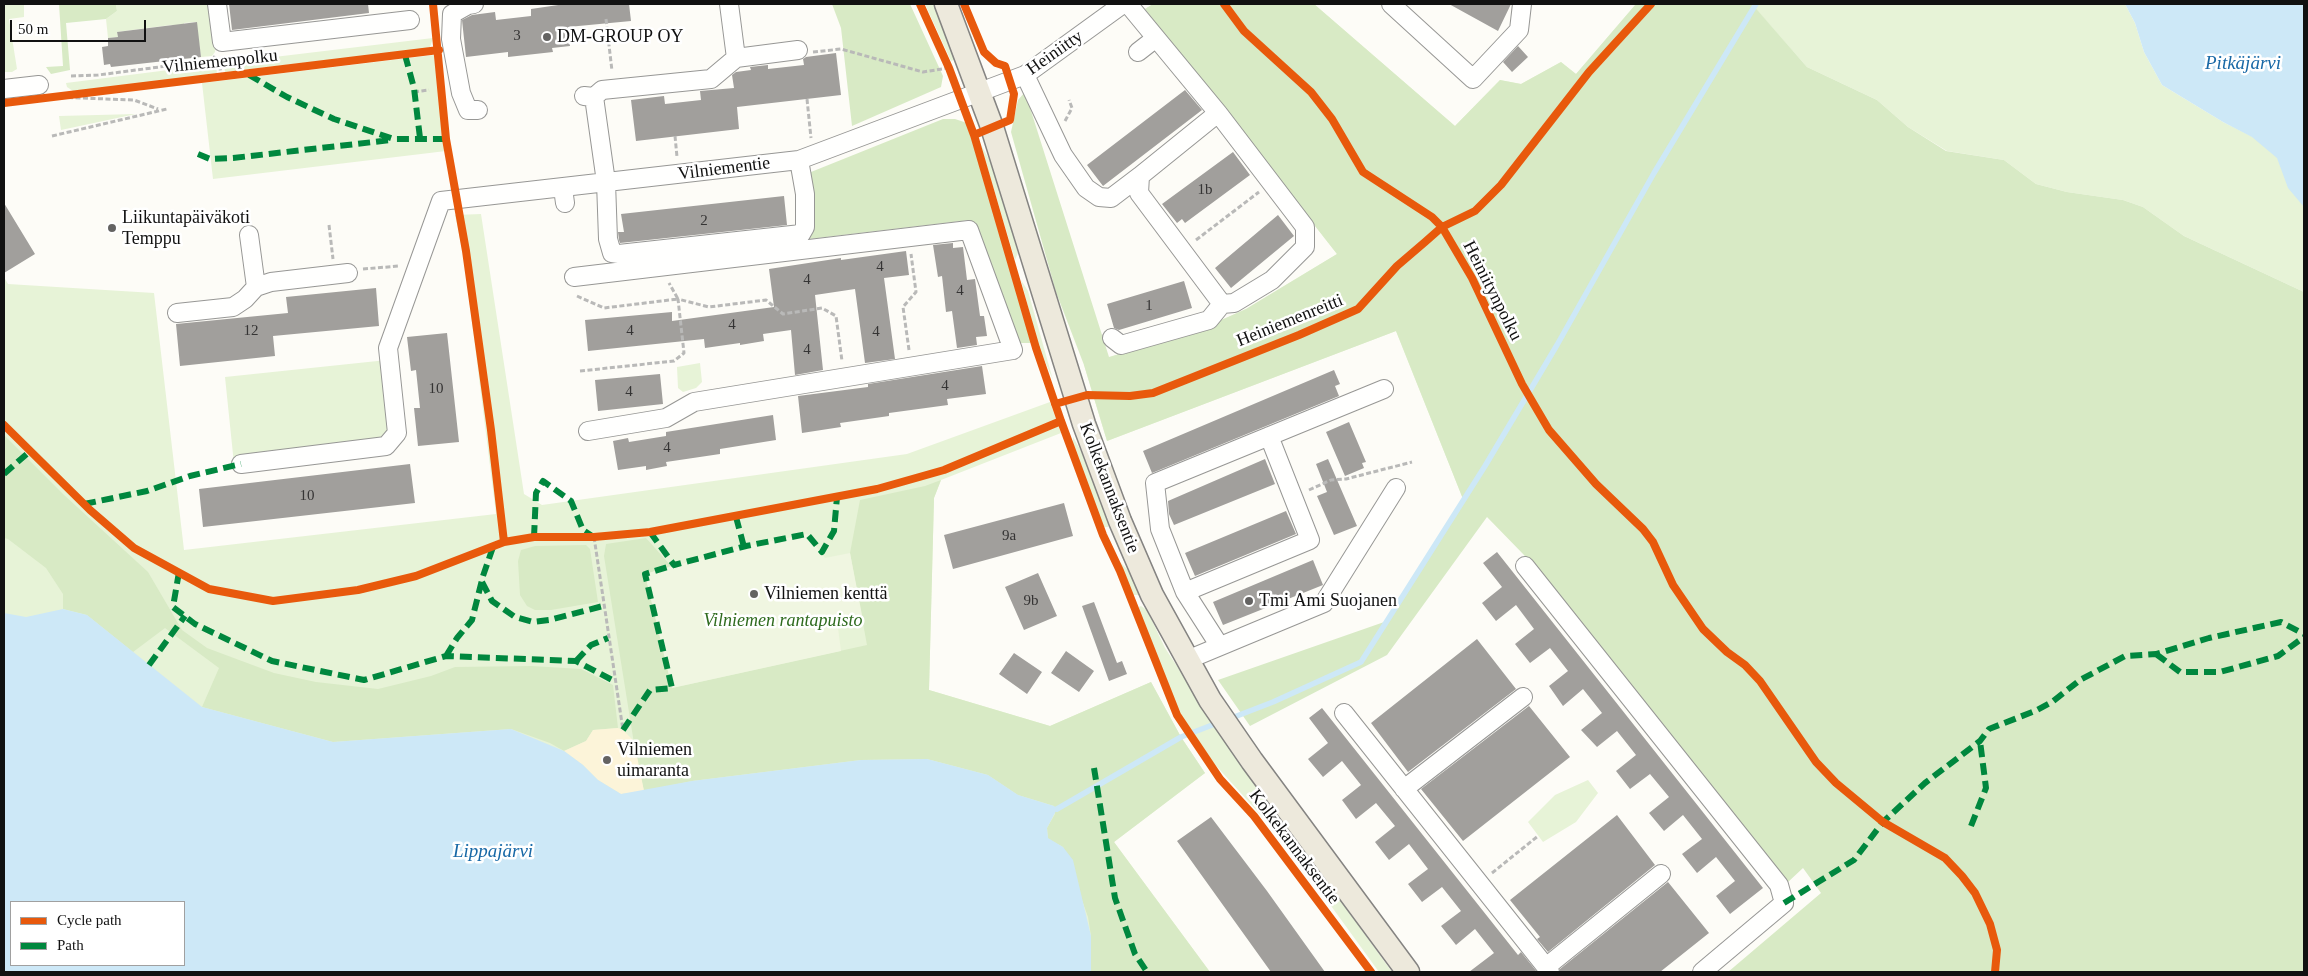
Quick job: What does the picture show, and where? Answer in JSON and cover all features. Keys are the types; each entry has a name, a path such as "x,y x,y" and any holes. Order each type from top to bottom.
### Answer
{"main road":[{"name":"Kolkekannaksentie","path":"946,4 959,63 1084,424 1123,529 1152,595 1210,700 1252,761 1408,972"}],"street":[{"path":"217,4 222,42 410,20"},
{"path":"474,4 468,5 452,14 451,39 461,93 468,110 478,110"},
{"path":"729,4 736,58"},
{"name":"Heiniitty","path":"971,95 1025,75 1123,4"},
{"path":"1112,338 1121,346 1209,320 1222,304 1234,303 1272,280 1305,247 1304,228 1218,113 1128,4"},
{"path":"1391,4 1473,78 1519,30 1522,4"},
{"path":"1138,52 1156,38"},
{"path":"798,50 736,58 711,79 602,90 588,96 594,136 606,182 608,231 612,253 619,254 801,234 804,227 805,194 799,160"},
{"path":"1025,75 1062,155 1086,188 1099,197 1111,198 1218,113"},
{"path":"4,89 46,93"},
{"name":"Vilniementie","path":"418,264 441,201 456,199 506,203 564,195 606,182 799,160 971,95"},
{"path":"1140,176 1139,193 1222,304"},
{"path":"574,277 969,230 1013,350 694,402 666,418 588,431"},
{"path":"249,235 256,287"},
{"path":"241,464 386,446 397,433 388,348 418,264"},
{"path":"177,312 234,308 256,287 271,282 342,274"},
{"path":"1219,645 1185,592 1160,529 1155,483 1384,389"},
{"path":"1185,592 1310,540 1269,436"},
{"path":"1187,660 1219,645 1324,603 1396,488"},
{"path":"1525,566 1779,885 1784,903 1702,972"},
{"path":"1404,789 1523,697"},
{"path":"1344,713 1548,970 1660,874"}],"path":[{"path":"606,19 614,89"},
{"path":"798,50 802,53 841,49 923,72 959,63"},
{"path":"71,76 123,72 213,60 218,50 221,77"},
{"path":"190,58 192,63"},
{"path":"945,58 959,63 971,95"},
{"path":"174,60 175,65"},
{"path":"156,62 157,67"},
{"path":"140,64 141,69"},
{"path":"121,66 123,72"},
{"path":"414,92 429,90"},
{"path":"46,93 100,91"},
{"path":"46,93 134,100 158,109"},
{"path":"807,99 812,146"},
{"path":"52,136 167,109"},
{"path":"675,136 678,165"},
{"path":"1181,251 1271,183"},
{"path":"329,225 342,274 365,268 418,264"},
{"path":"908,237 916,292 903,307 912,365"},
{"path":"580,371 674,361 684,354 678,299 661,267"},
{"path":"577,296 604,308 678,299 708,307 766,300 783,314 822,308 836,316 845,377"},
{"path":"1293,496 1331,480 1346,479 1412,462"},
{"path":"584,537 603,536"},
{"path":"594,537 623,730"},
{"path":"1479,883 1538,836"}],"green space":[{"path":"4,4 24,4 24,17 9,19 17,69 12,72 4,72"},
{"path":"59,4 116,4 117,11 106,19 66,23 70,70 51,74 46,67 63,66"},
{"path":"116,4 211,4 216,44 215,52 212,56 201,57 196,22 184,23 185,29 171,25 117,32 118,37 108,38 106,19 117,11"},
{"path":"832,4 910,4 943,76 941,87 852,126 841,28"},
{"path":"925,4 934,4 956,59 951,61"},
{"path":"1153,4 1314,4 1455,126 1500,80 1521,84 1561,62 1576,74 1636,4 2125,4 2135,23 2144,52 2162,85 2223,122 2304,162 2304,292 2184,236 2143,207 2123,200 2067,192 2036,184 2004,160 1947,151 1908,127 1877,100 1807,67 1754,7 1463,499 1396,331 1107,441 1084,365 1199,330 1246,309 1337,254 1145,9"},
{"path":"1153,4 1314,4 1455,126 1500,80 1521,84 1561,62 1576,74 1636,4 1752,4 1807,67 1877,100 1908,127 1946,151 2004,160 2036,184 2067,192 2123,200 2143,207 2184,236 2304,292 2304,972 1728,972 1821,893 1803,868 1787,883 1524,555 1487,517 1387,655 1250,726 1218,680 1387,621 1463,499 1396,331 1107,441 1084,365 1056,292 1011,132 1018,100 1025,92 1109,357 1199,330 1246,309 1337,254 1145,9"},
{"path":"433,38 430,47 424,49 225,72 224,63"},
{"path":"434,55 446,151 213,179 202,83"},
{"path":"216,64 217,74 73,91 67,87 66,83"},
{"path":"136,114 61,130 59,116"},
{"path":"943,119 955,119 967,123 1031,343 1014,343 970,220 809,239 811,172"},
{"path":"980,143 994,168 1018,253 1015,260"},
{"name":"Vilniemen rantapuisto","path":"481,214 524,494 542,505 907,454 1050,402 1061,433 941,480 934,498 929,690 1050,726 1151,682 1181,737 1205,773 1114,842 1210,972 4,972 4,277 8,284 154,293 184,550 496,514 464,258 455,215"},
{"path":"1021,280 1028,291 1053,380 1038,345"},
{"path":"387,360 394,427 385,444 234,464 225,377"},
{"path":"700,363 702,382 696,388 683,392 678,388 677,367"},
{"path":"4,435 64,495 148,572 182,630 207,648 274,673 316,682 378,689 431,676 455,667 532,666 581,669 613,685 618,728 593,730 586,741 564,751 550,743 511,729 333,742 202,707 219,668 165,628 133,652 87,615 63,609 63,594 46,568 8,539 4,538"},
{"path":"1073,437 1081,451 1109,522 1108,527 1103,527 1081,469 1073,444"},
{"path":"941,480 934,498 929,690 1050,726 1151,682 1181,737 1205,773 1114,842 1210,972 1091,972 1091,936 1088,917 1063,847 1048,839 1047,828 1055,814 1054,806 1018,795 988,775 927,759 861,760 692,781 644,791 636,756 604,556 606,544 646,538 671,566 645,574 672,688 867,645 850,553 860,500 925,486"},
{"name":"Vilniemen kenttä","path":"807,534 825,558 850,553 862,615 837,620 841,651 672,688 645,574 744,547"},
{"path":"586,545 590,549 598,602 551,610 535,610 527,606 520,595 518,561 521,550 535,546"},
{"path":"1120,562 1130,572 1139,595 1133,595"},
{"path":"1141,606 1147,610 1165,648 1235,754 1392,972 1379,972 1284,841 1211,760 1191,732 1175,704 1139,613 1139,607"},
{"path":"1588,780 1598,793 1576,822 1543,842 1528,822 1555,795"}],"sand":[{"name":"Vilniemen uimaranta","path":"618,728 623,730 634,741 644,791 621,794 598,780 583,765 564,751 586,741 593,730"}],"water":[{"name":"Pitkäjärvi","path":"2125,4 2304,4 2304,207 2288,188 2277,158 2252,137 2223,122 2162,85 2144,52 2135,23"},
{"name":"Lippajärvi","path":"63,609 87,615 202,707 333,742 511,729 564,751 583,765 598,780 621,794 692,781 861,760 927,759 988,775 1018,795 1054,806 1057,809 1047,828 1048,838 1063,847 1073,860 1091,936 1091,972 4,972 4,613 26,617"}],"building":[{"path":"229,4 368,4 369,13 232,30"},
{"path":"565,4 629,4 631,21 568,27 570,46 552,48 553,52 508,57 508,52 466,57 462,20 472,15 495,12 496,20 531,16 531,9"},
{"path":"1449,4 1511,4 1498,31"},
{"path":"197,22 201,57 111,67 110,64 104,65 102,47 108,46 108,38 118,37 117,32"},
{"path":"1518,46 1528,57 1512,72 1503,62"},
{"path":"836,53 841,95 737,107 739,129 636,141 631,100 664,96 665,104 701,100 700,91 734,88 732,75 736,72 751,70 750,67 768,65 768,69 804,65 803,59 806,57"},
{"path":"1185,90 1202,110 1103,186 1087,165"},
{"path":"1233,152 1250,175 1185,223 1182,219 1177,223 1162,204"},
{"path":"784,196 787,225 620,243 619,240 618,232 624,232 621,214"},
{"path":"4,203 35,254 4,273"},
{"path":"1278,215 1294,236 1231,288 1215,268"},
{"path":"953,243 953,248 963,247 967,280 975,279 980,316 984,316 987,336 976,337 977,345 957,348 952,311 946,312 942,276 938,277 933,245"},
{"path":"906,251 909,275 884,278 895,359 865,363 855,289 815,295 823,370 795,375 791,330 763,334 764,341 740,345 740,343 705,348 704,339 588,351 585,320 672,312 672,321 774,307 769,269 841,258 841,260"},
{"path":"1184,281 1192,308 1119,330 1114,328 1107,304"},
{"path":"376,288 379,326 273,336 275,356 180,366 176,324 288,313 286,297"},
{"path":"447,333 459,442 418,446 414,408 420,408 416,370 411,371 407,337"},
{"path":"982,366 986,394 947,399 948,405 889,413 889,416 840,423 841,427 802,433 798,396 868,387 868,384"},
{"path":"1334,370 1340,384 1335,386 1339,396 1152,473 1143,451"},
{"path":"660,374 663,404 598,411 595,380"},
{"path":"773,415 776,440 720,449 720,454 666,462 667,466 646,470 646,466 618,470 613,441 628,438 629,442 666,436 666,432"},
{"path":"1349,422 1366,462 1362,463 1364,468 1345,476 1326,432"},
{"path":"1265,459 1275,484 1174,525 1169,514 1168,501"},
{"path":"1328,459 1357,526 1334,535 1317,496 1327,492 1316,464"},
{"path":"410,464 415,503 203,527 199,489"},
{"path":"1064,503 1073,536 953,569 944,535"},
{"path":"1286,511 1296,534 1195,576 1185,553"},
{"path":"1497,552 1763,888 1730,914 1716,896 1735,881 1716,857 1697,873 1682,854 1702,839 1683,815 1664,831 1649,813 1669,797 1650,774 1630,789 1616,771 1636,755 1617,731 1597,747 1581,730 1602,713 1583,689 1563,706 1549,686 1568,671 1550,648 1530,663 1515,644 1534,629 1516,605 1496,621 1482,603 1502,587 1483,563"},
{"path":"1313,560 1323,585 1223,625 1213,602"},
{"path":"1038,573 1057,616 1024,630 1005,587"},
{"path":"1094,602 1117,663 1122,661 1127,674 1109,681 1082,606"},
{"path":"1477,639 1516,689 1408,772 1371,723"},
{"path":"1066,651 1094,671 1079,692 1051,673"},
{"path":"1014,653 1042,672 1027,694 999,674"},
{"path":"1529,706 1570,757 1463,841 1421,789"},
{"path":"1322,708 1518,955 1521,952 1537,972 1469,972 1494,953 1475,929 1456,945 1441,926 1461,911 1442,887 1422,902 1408,884 1428,869 1409,844 1389,860 1375,842 1395,826 1376,803 1356,819 1342,800 1361,785 1342,761 1323,777 1308,759 1328,743 1309,718"},
{"path":"1617,815 1655,865 1548,952 1537,939 1540,937 1510,900"},
{"path":"1211,817 1325,972 1271,972 1177,841"},
{"path":"1668,882 1709,933 1660,972 1560,972 1560,969"}],"waterway":[{"path":"1229,719 1273,702 1361,662 1485,466 1557,345 1654,173 1756,4"},
{"path":"1057,809 1181,737 1220,722"}],"marked path":[{"path":"405,55 414,88 420,138"},
{"path":"249,75 287,97 334,119 394,139 446,139"},
{"path":"198,154 210,159 233,158 391,140"},
{"path":"4,474 29,452"},
{"path":"84,504 147,491 190,476 241,464"},
{"path":"534,537 536,493 543,481 571,501 583,530 592,536"},
{"path":"650,532 674,565 746,546 807,534 822,552 834,531 837,497"},
{"path":"736,517 744,547"},
{"path":"446,656 457,638 472,620 483,576 493,547"},
{"path":"623,730 650,690 672,688 645,574 674,565"},
{"path":"179,572 173,607 195,624 272,661 364,680 446,656 576,661 616,682"},
{"path":"482,582 492,601 515,617 533,622 549,620 603,606"},
{"path":"149,665 185,616"},
{"path":"1784,903 1854,860 1883,822 1925,783 1980,741 1989,729 2035,711 2052,702 2080,680 2125,656 2156,654 2209,638 2281,622 2304,634"},
{"path":"2156,654 2180,672 2220,672 2278,656 2304,637"},
{"path":"576,661 591,645 608,638"},
{"path":"1971,826 1986,788 1980,741"},
{"path":"1094,768 1115,898 1135,954 1147,972"}],"cycle path":[{"path":"433,4 446,139 466,251 491,430 504,542"},
{"path":"920,4 949,68 974,135 1036,348 1061,421 1103,535 1120,571 1177,715 1220,779 1254,816 1371,972"},
{"path":"964,4 984,52 996,63 1005,66 1014,94 1010,120 974,135"},
{"name":"Heiniitynpolku","path":"1224,4 1244,31 1311,92 1332,119 1363,172 1432,217 1442,227 1472,278 1522,384 1549,430 1596,484 1643,529 1653,542 1673,585 1703,629 1727,652 1745,665 1760,681 1816,762 1836,783 1883,822 1945,858 1962,876 1975,893 1990,924 1997,950 1995,972"},
{"name":"Heiniemenreitti","path":"1055,404 1087,395 1130,396 1153,393 1299,335 1358,309 1397,266 1442,227 1475,211 1501,185 1589,72 1651,4"},
{"name":"Vilniemenpolku","path":"4,103 439,50"},
{"path":"4,425 90,510 134,548 209,589 273,601 358,590 416,576 504,542 534,537 594,537 650,532 877,489 944,470 1061,421"}],"place":[{"name":"DM-GROUP OY","path":"547,37"},
{"name":"Liikuntapäiväkoti Temppu","path":"112,228"},
{"name":"Vilniemen kenttä","path":"754,594"},
{"name":"Tmi Ami Suojanen","path":"1249,601"},
{"name":"Vilniemen uimaranta","path":"607,760"}]}
